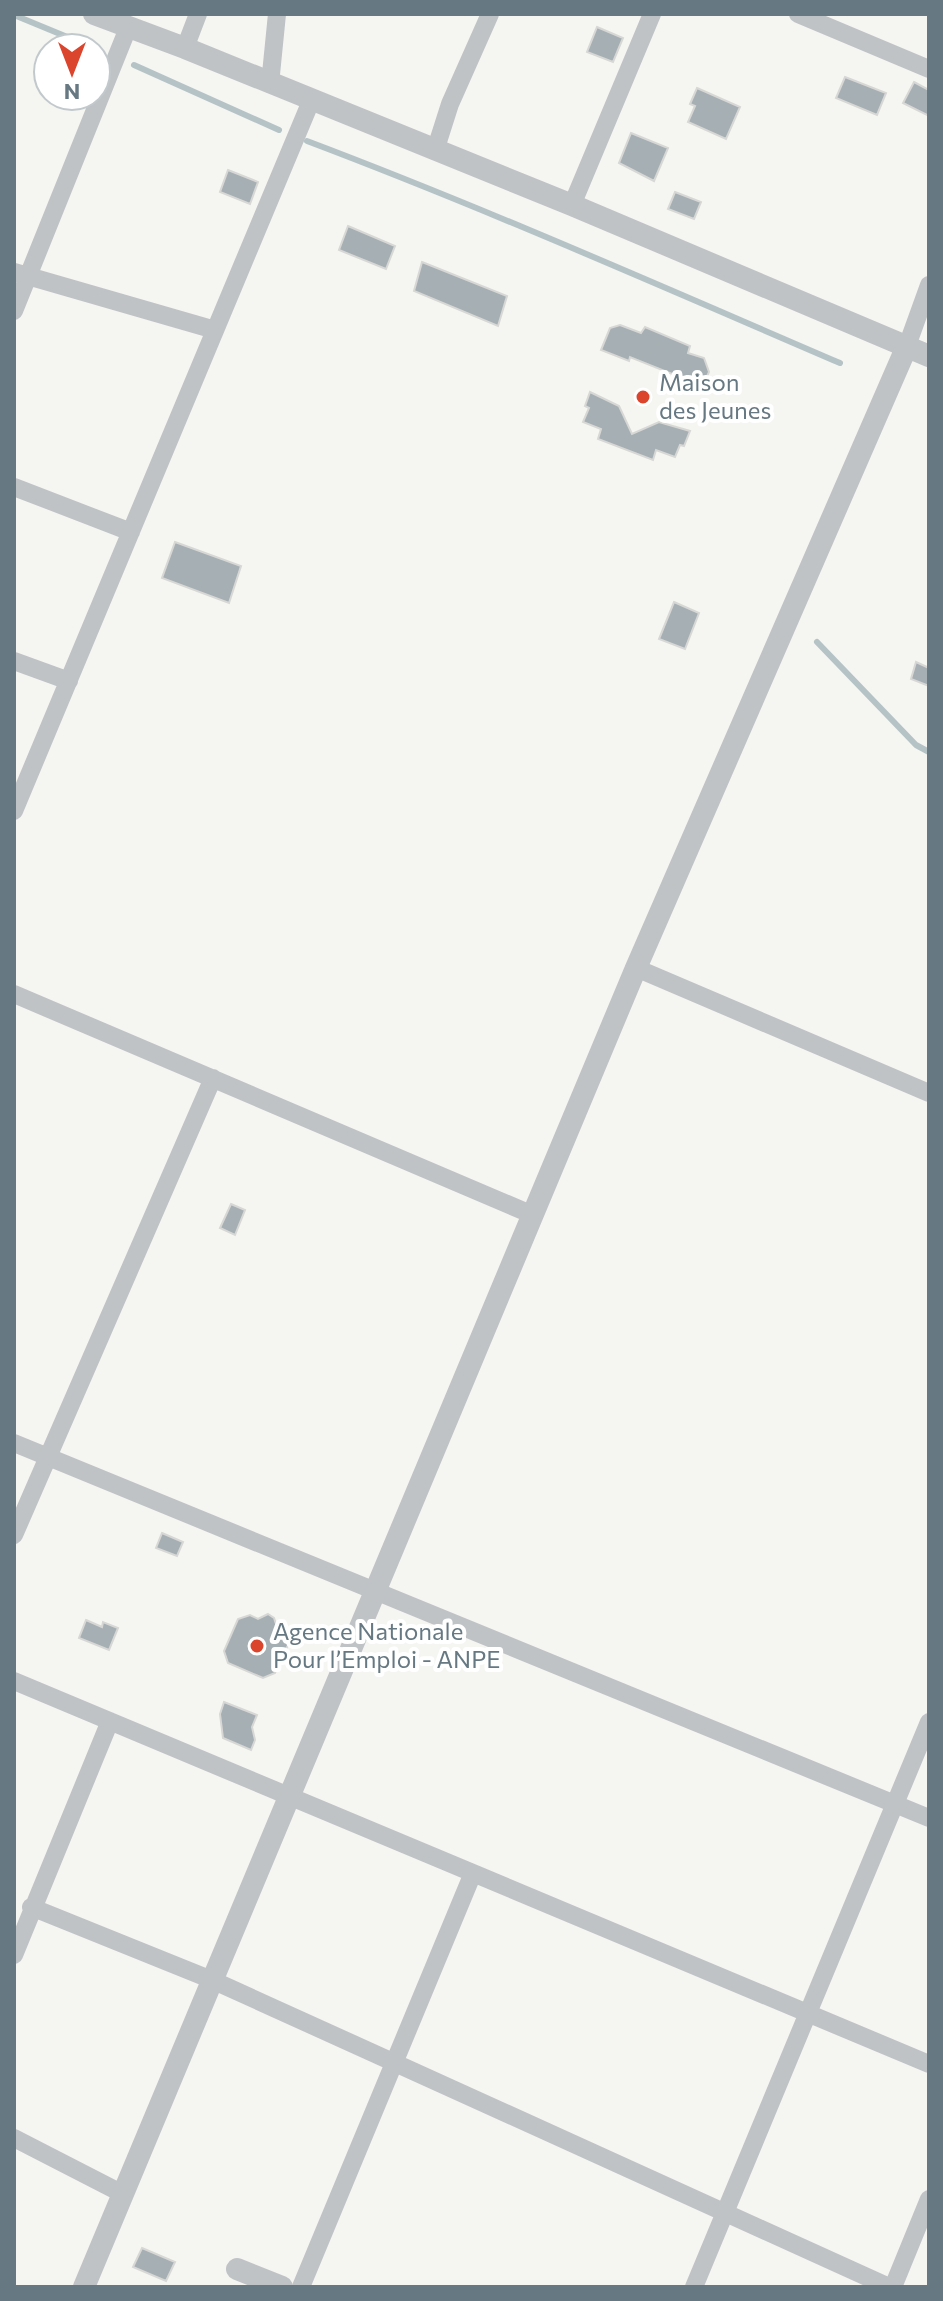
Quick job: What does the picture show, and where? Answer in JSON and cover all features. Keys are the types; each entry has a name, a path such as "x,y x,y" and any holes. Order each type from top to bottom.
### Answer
{"street":[{"path":"94,14 572,205 929,356"},
{"path":"185,48 198,14"},
{"path":"270,84 277,14"},
{"path":"435,151 450,104 490,14"},
{"path":"572,205 652,14"},
{"path":"798,14 929,69"},
{"path":"14,311 21,274 128,28"},
{"path":"14,811 311,101"},
{"path":"21,274 215,330"},
{"path":"84,2287 636,968 907,346 929,285"},
{"path":"14,487 131,532"},
{"path":"14,661 69,681"},
{"path":"636,968 929,1093"},
{"path":"14,994 533,1215"},
{"path":"14,1535 213,1078"},
{"path":"14,1443 929,1818"},
{"path":"14,1681 929,2064"},
{"path":"14,1955 110,1721"},
{"path":"694,2287 929,1722"},
{"path":"301,2287 473,1873"},
{"path":"32,1908 212,1980 891,2287 929,2199"},
{"path":"14,2138 123,2194"},
{"path":"237,2269 282,2287"}],"building":[{"path":"597,27 623,38 613,62 587,52"},
{"path":"845,77 886,93 877,115 836,98"},
{"path":"914,82 929,90 929,116 903,103"},
{"path":"697,88 740,107 726,139 688,122 695,106 690,104"},
{"path":"631,133 668,148 654,181 619,163"},
{"path":"228,170 258,182 250,204 220,192"},
{"path":"675,192 701,202 694,219 668,209"},
{"path":"348,226 395,246 386,269 339,250"},
{"path":"422,262 507,296 498,326 414,291"},
{"path":"620,325 641,333 645,327 690,346 688,353 704,358 709,372 701,390 684,383 685,379 630,357 629,361 601,350 610,328"},
{"path":"590,392 619,406 632,434 659,422 690,431 684,446 680,445 675,457 656,450 653,460 598,439 601,429 583,422 589,408 585,406"},
{"path":"175,542 241,566 229,603 162,578"},
{"path":"674,602 699,613 685,649 659,639"},
{"path":"916,662 929,668 929,686 911,679"},
{"path":"231,1204 245,1210 235,1235 220,1228"},
{"path":"162,1533 183,1542 177,1556 156,1548"},
{"name":"Agence Nationale Pour l’Emploi - ANPE","path":"268,1614 274,1618 277,1627 286,1631 290,1641 275,1673 263,1678 228,1663 224,1651 238,1619 250,1615 258,1619"},
{"path":"86,1620 102,1627 103,1622 118,1628 109,1650 79,1638"},
{"path":"224,1702 257,1715 252,1727 255,1740 251,1750 223,1738 220,1714"},
{"path":"142,2248 175,2262 166,2281 133,2267"}],"waterway":[{"path":"14,15 55,32"},
{"path":"134,65 279,130"},
{"path":"307,141 508,221 840,363"},
{"path":"817,642 916,745 929,752"}],"place":[{"name":"Maison des Jeunes","path":"643,397"},
{"name":"Agence Nationale Pour l’Emploi - ANPE","path":"257,1646"}]}
